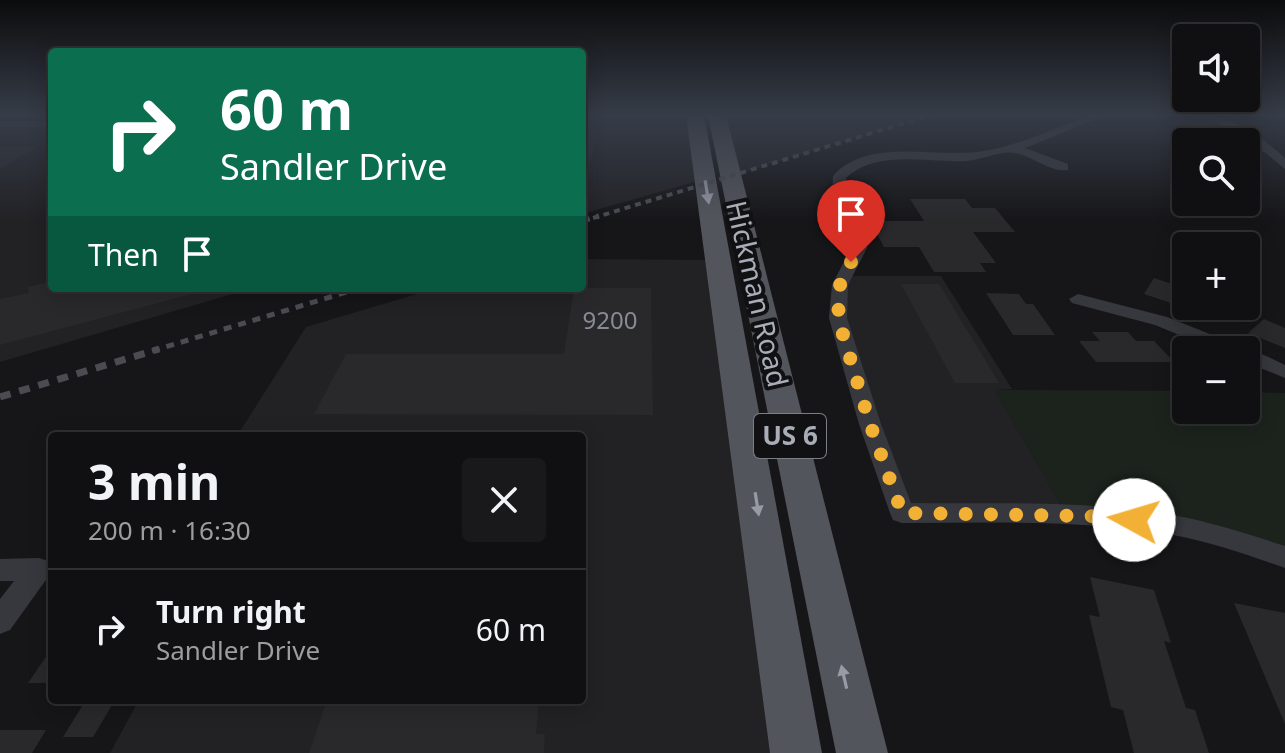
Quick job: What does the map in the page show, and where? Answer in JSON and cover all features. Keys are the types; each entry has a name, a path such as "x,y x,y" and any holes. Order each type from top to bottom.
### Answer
{"main road":[{"name":"Hickman Road","path":"701,150 796,753"},
{"name":"Hickman Road","path":"725,150 862,753"}],"street":[{"path":"1002,150 964,157 882,159 848,168 838,178 836,189 859,248 840,285 838,318 870,424 902,513 1090,516 1156,522 1244,542 1285,557"},
{"path":"1020,150 1063,167"},
{"path":"1270,150 1285,165"},
{"path":"1078,299 1161,321 1198,336"},
{"path":"1260,361 1285,372"},
{"path":"0,570 39,569 0,621"}],"shaded area":[{"path":"0,150 48,150 48,292 239,292 0,362"},
{"path":"586,150 694,150 698,181 586,213"},
{"path":"725,150 816,150 731,176"},
{"path":"586,259 709,260 778,753 110,753 137,704 586,704 586,432 240,432 306,327 424,292 586,292"},
{"path":"844,276 941,276 1012,389 995,390 1067,515 902,513 842,336"},
{"path":"995,390 1172,391 1172,424 1260,424 1260,392 1285,393 1285,557 1244,542 1067,515"}],"building":[{"path":"0,150 32,150 0,169"},
{"path":"586,150 593,150 591,163 586,163"},
{"path":"910,199 965,199 972,208 995,208 1015,232 973,232 996,263 980,263 986,272 934,272 919,247 884,247 870,221 924,221"},
{"path":"1154,278 1172,284 1171,303 1144,294"},
{"path":"48,282 48,292 199,292 0,345 0,299 29,293 28,287"},
{"path":"901,284 939,284 999,383 955,383"},
{"path":"586,288 651,288 653,415 314,414 346,354 564,354 573,292 586,292"},
{"path":"986,293 1019,294 1026,304 1033,304 1055,335 1013,335"},
{"path":"1264,319 1285,328 1285,348 1260,336 1248,333"},
{"path":"1092,332 1128,332 1136,341 1154,341 1172,362 1096,362 1079,341 1100,341"},
{"path":"1090,577 1154,590 1171,643 1164,641 1186,708 1195,710 1209,753 1134,753 1123,710 1111,707 1089,615 1100,617"},
{"path":"1234,603 1285,613 1285,724"},
{"path":"48,654 48,683 28,683"},
{"path":"84,704 113,704 93,737 63,737"},
{"path":"326,704 539,704 536,734 545,734 544,753 309,753"},
{"path":"0,730 46,730 32,753 0,753"}],"railway":[{"path":"593,218 816,150"},
{"path":"586,220 599,216"},
{"path":"152,351 347,292"},
{"path":"0,397 159,349"}],"route":[{"path":"851,262 840,285 838,318 870,424 902,513 1090,516 1134,520"}]}
